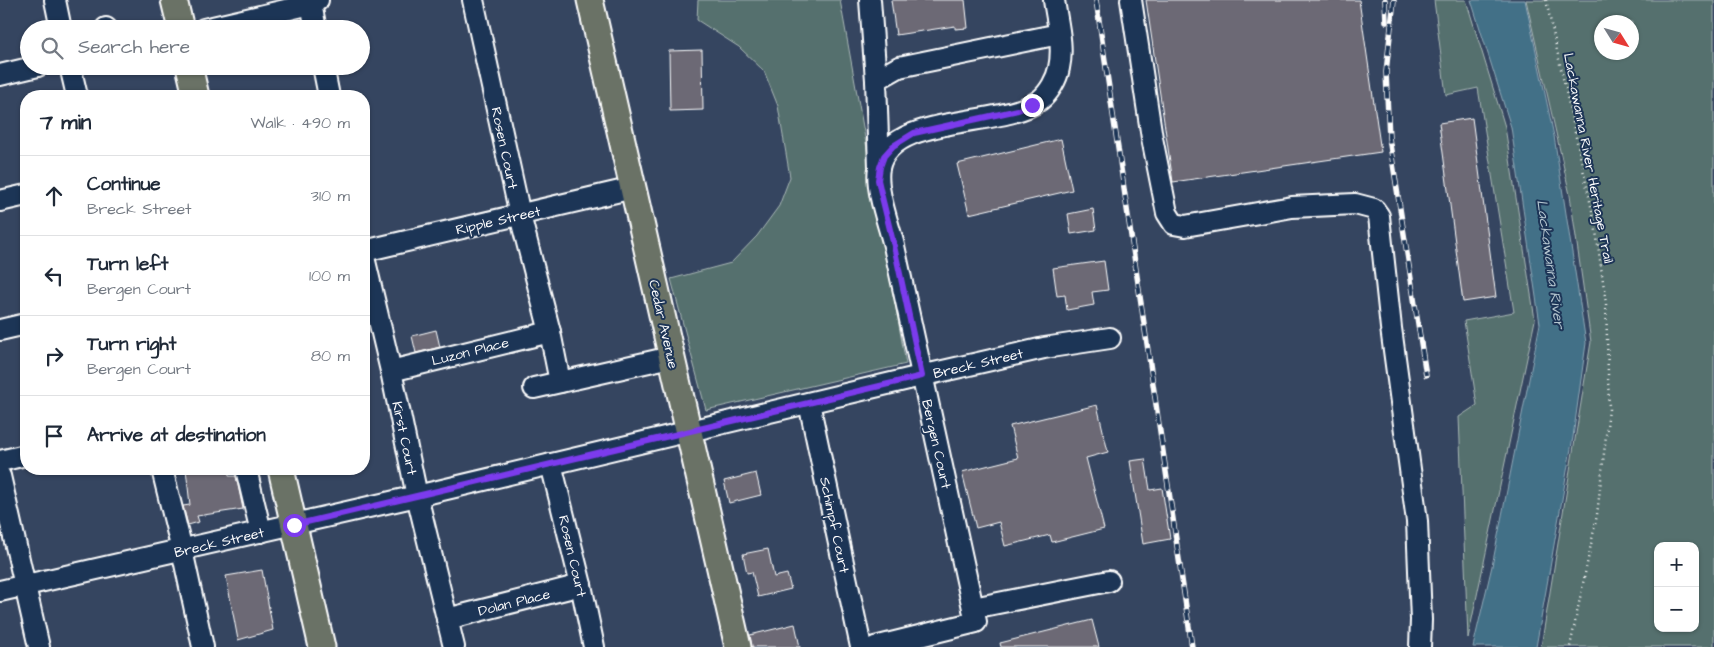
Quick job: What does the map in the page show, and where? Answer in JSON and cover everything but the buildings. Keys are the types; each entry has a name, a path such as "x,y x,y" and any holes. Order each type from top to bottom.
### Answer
{"main road":[{"path":"174,0 179,20"},
{"name":"Cedar Avenue","path":"590,0 738,647"},
{"path":"191,75 195,90"},
{"path":"282,475 322,647"}],"street":[{"path":"55,0 59,20"},
{"name":"Rosen Court","path":"473,0 520,215 550,332 560,382"},
{"name":"Bergen Court","path":"870,0 880,167 878,180 975,615"},
{"path":"880,167 884,156 893,146 914,133 1018,110 1032,105 1041,99 1056,80 1059,69 1059,34 1054,0"},
{"path":"1131,0 1152,138 1167,213 1174,224 1185,226 1292,207 1355,204 1374,209 1380,216 1392,337 1417,521 1420,647"},
{"path":"241,20 314,2 315,20"},
{"path":"876,80 899,67 934,58 1059,34"},
{"path":"0,75 20,70"},
{"path":"72,75 76,90"},
{"path":"325,75 328,90"},
{"name":"Ripple Street","path":"370,250 633,188"},
{"path":"0,201 20,197"},
{"name":"Kirst Court","path":"370,282 454,647"},
{"path":"0,330 20,325"},
{"name":"Luzon Place","path":"391,371 550,332"},
{"name":"Breck Street","path":"0,591 294,525 1044,348 1110,338"},
{"path":"534,388 671,357"},
{"name":"Schimpf Court","path":"809,403 861,647"},
{"path":"0,461 20,456"},
{"name":"Rosen Court","path":"551,464 594,647"},
{"path":"163,475 203,647"},
{"path":"247,475 261,532"},
{"path":"0,476 39,647"},
{"path":"875,647 975,615 1108,581"},
{"name":"Dolan Place","path":"447,619 580,585"}],"path":[{"name":"Lackawanna River Heritage Trail","path":"1546,0 1595,224 1606,304 1609,410 1597,515 1570,647"}],"green space":[{"path":"698,0 840,0 906,364 706,410 671,279 731,263 757,236 779,206 790,177 778,106 764,71 739,47 697,20"},
{"path":"1434,0 1466,0 1505,127 1535,320 1468,638 1459,417 1477,405 1464,321 1514,312 1478,88 1446,95"},
{"path":"1526,0 1714,0 1714,647 1541,647 1591,342 1570,195"}],"water":[{"name":"Lackawanna River","path":"1471,0 1525,0 1554,136 1586,343 1573,437 1536,647 1473,647 1492,566 1540,324 1511,127"}],"railway":[{"path":"1096,0 1192,647"},
{"path":"1385,0 1386,22"},
{"path":"1394,0 1386,72 1389,138 1426,375"}],"route":[{"path":"294,525 922,376 878,180 884,156 899,141 914,133 1018,110 1032,105"}]}
